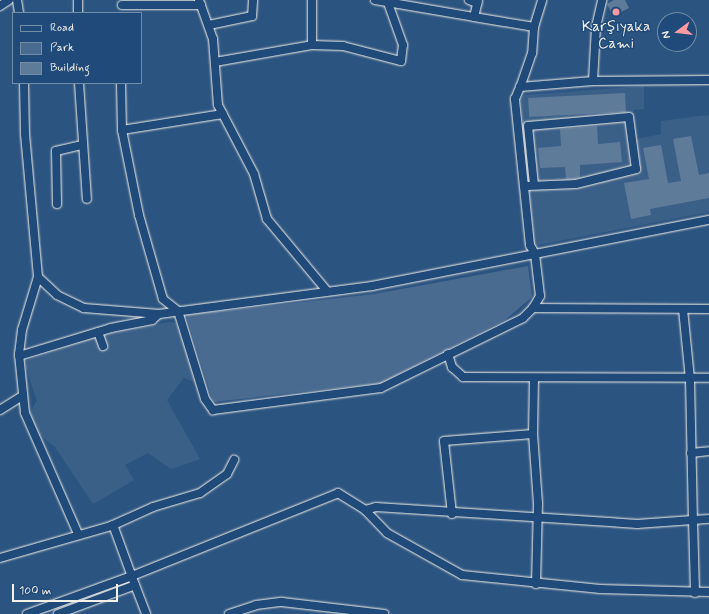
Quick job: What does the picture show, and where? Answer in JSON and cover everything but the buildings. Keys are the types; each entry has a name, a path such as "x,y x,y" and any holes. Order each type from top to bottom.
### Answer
{"street":[{"path":"0,6 8,0"},
{"path":"17,0 19,12"},
{"path":"78,0 78,12"},
{"path":"210,25 252,16 253,0"},
{"path":"312,0 312,45"},
{"path":"375,0 534,27"},
{"path":"122,84 122,130 139,215 163,299 178,311 205,399 213,410 381,388 523,318 533,308 540,296 535,254 530,245 515,99 532,53 534,27 542,0"},
{"path":"593,81 596,27 602,0"},
{"path":"215,62 312,45 343,46 401,61 403,45 388,1"},
{"path":"474,17 475,1"},
{"path":"122,6 200,2 210,25 215,62 218,105 254,174 267,219 327,291"},
{"path":"520,87 593,81 709,80"},
{"path":"24,84 26,149 38,277 22,330 19,356 22,396 28,426 47,459 78,534"},
{"path":"79,84 82,145 87,199"},
{"path":"122,130 223,114"},
{"path":"524,185 534,185 576,184 636,169 629,117 528,126 534,185"},
{"path":"57,204 56,151 82,145"},
{"path":"38,277 57,295 84,308 159,314 372,286 709,220"},
{"path":"533,308 709,309"},
{"path":"683,308 690,379 695,592"},
{"path":"19,356 98,332 152,320 159,314"},
{"path":"98,332 103,346"},
{"path":"448,354 452,367 463,377 709,378"},
{"path":"534,378 533,434 538,516 536,584"},
{"path":"0,410 22,396"},
{"path":"452,514 444,441 533,434"},
{"path":"691,453 709,451"},
{"path":"0,558 113,525 153,507 200,493 227,474 234,460"},
{"path":"27,614 132,576 332,495 338,494 365,510 387,533 462,574 536,584 709,592"},
{"path":"365,510 376,507 452,514 538,516 637,524 709,519"},
{"path":"113,525 146,614"},
{"path":"58,614 135,585"},
{"path":"229,614 256,605 282,602 384,614"}],"shaded area":[{"path":"644,86 644,109 633,110 637,139 661,134 661,121 709,115 709,212 538,245 534,243 521,100 524,95"},
{"path":"169,322 176,323 197,378 195,382 184,378 167,400 200,459 171,469 148,453 125,465 134,480 93,504 55,447 38,434 34,424 29,422 28,415 37,401 24,361 103,335"}],"green space":[{"path":"528,266 532,297 505,320 381,383 213,402 186,315 374,294"}],"place":[{"name":"Karşıyaka Cami","path":"616,12"}]}
